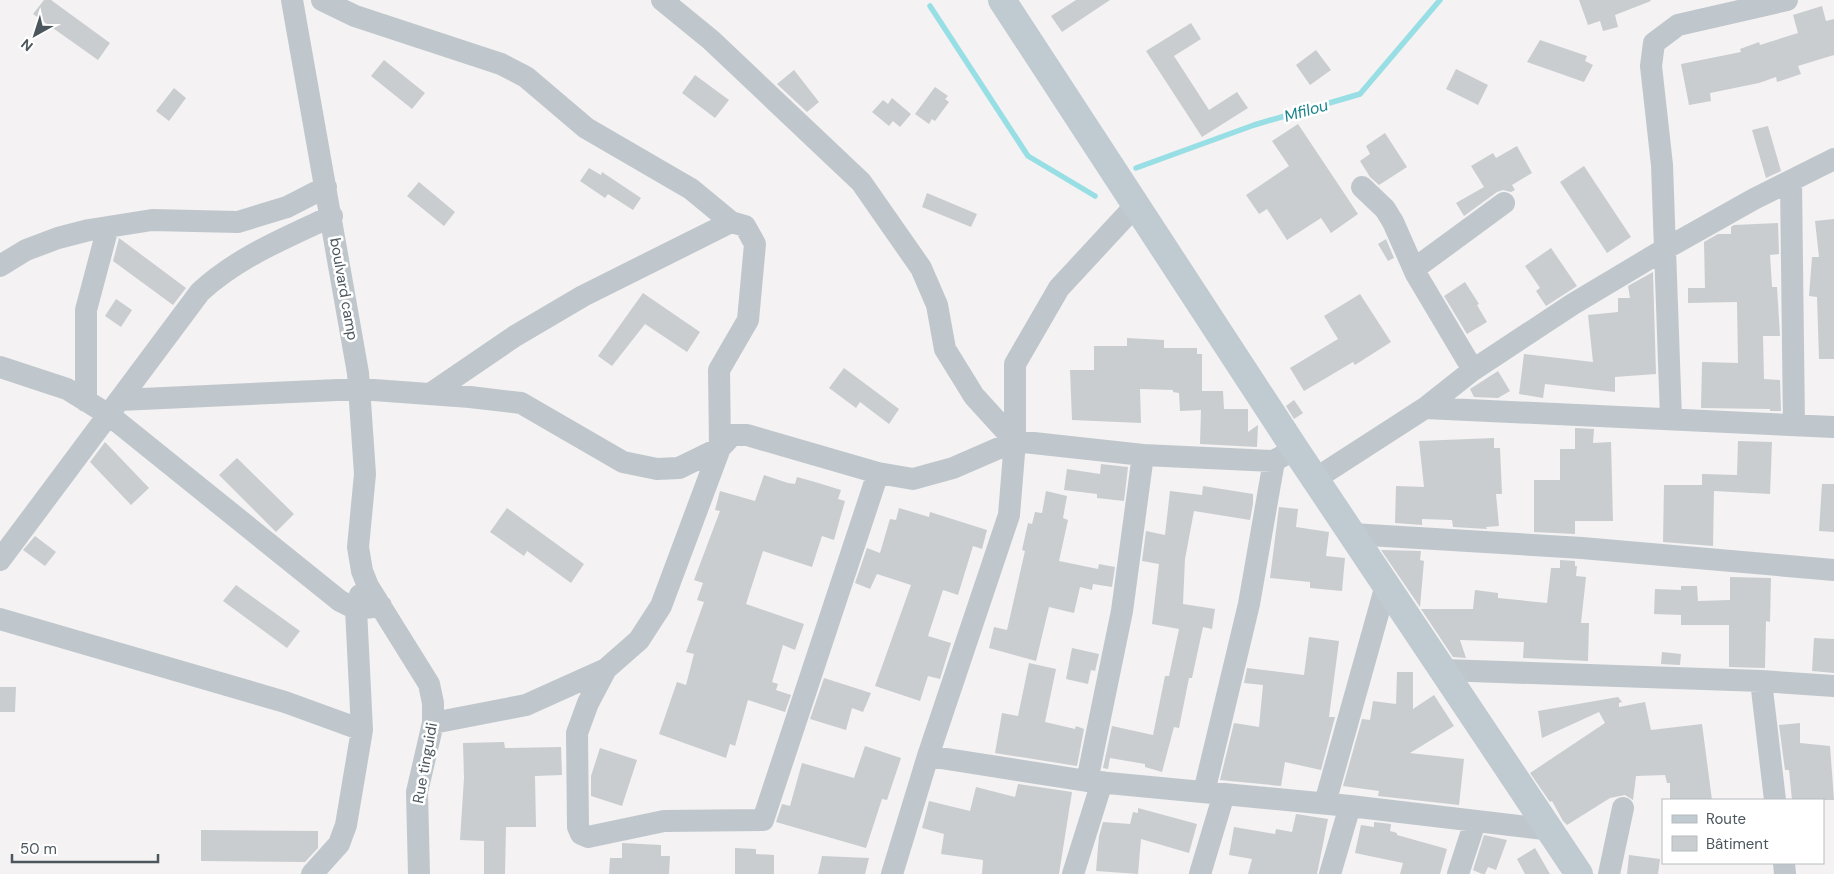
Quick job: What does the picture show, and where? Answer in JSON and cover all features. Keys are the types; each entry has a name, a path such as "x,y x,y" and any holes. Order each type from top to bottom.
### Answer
{"main road":[{"path":"1002,0 1135,206 1284,455 1315,479 1552,830 1576,872"}],"street":[{"name":"boulvard camp","path":"292,0 350,316 360,389 365,474 358,547 366,580"},
{"path":"322,0 355,16 501,64 526,77 586,128 691,189 731,222 745,226 755,244 748,320 719,370 720,448 661,606 640,640 606,669 526,706 433,723"},
{"path":"662,0 711,40 861,182 921,268 936,305 945,349 974,396 1015,441"},
{"path":"1671,418 1662,165 1651,66 1654,43 1678,24 1787,0"},
{"path":"1315,479 1425,408 1473,370 1573,304 1664,249 1834,159"},
{"path":"1791,181 1794,425"},
{"path":"0,266 26,250 58,238 152,220 238,222 287,207 326,187"},
{"path":"1362,187 1385,209 1414,269 1473,370"},
{"path":"1414,269 1504,203"},
{"path":"892,874 928,756 1009,515 1015,441 1015,364 1059,288 1135,206"},
{"path":"0,560 114,408 171,328 200,292 217,276 256,251 332,216"},
{"path":"430,394 514,336 583,296 731,222"},
{"path":"86,401 86,310 108,227"},
{"path":"0,368 66,389 86,401 114,408 360,389 521,403 623,462 657,469 679,468 720,448 732,435 748,434 878,472 912,479 953,468 1015,441 1143,455 1284,455 1249,604 1200,874"},
{"path":"114,408 340,601 356,609 381,606"},
{"path":"1425,408 1834,427"},
{"path":"1073,874 1095,781 1122,611 1143,455"},
{"path":"606,669 588,703 577,733 578,827 581,834 588,837 664,822 763,820 878,472"},
{"path":"1352,534 1582,548 1834,570"},
{"path":"312,874 338,844 346,825 362,730 356,609 366,580"},
{"name":"Rue tinguidi","path":"366,580 429,684 433,723 417,792 419,874"},
{"path":"1325,803 1386,586"},
{"path":"0,619 284,702 362,730"},
{"path":"1444,670 1761,681 1834,686"},
{"path":"1761,681 1775,799"},
{"path":"928,756 1095,781 1325,803 1552,830"},
{"path":"1330,874 1350,806"},
{"path":"1610,874 1623,808"},
{"path":"1458,874 1475,822"}],"building":[{"path":"44,0 51,0 110,43 98,60 33,14"},
{"path":"1076,0 1110,0 1062,32 1051,16"},
{"path":"1579,0 1651,1 1615,15 1618,27 1603,31 1600,21 1588,25"},
{"path":"1822,6 1826,21 1834,19 1834,55 1798,66 1801,74 1777,82 1776,77 1759,83 1710,93 1711,101 1689,105 1681,64 1741,52 1740,49 1759,42 1760,45 1798,33 1793,15"},
{"path":"1191,23 1201,39 1174,56 1209,110 1237,92 1248,108 1202,137 1146,51"},
{"path":"1540,40 1587,56 1585,61 1593,65 1584,82 1527,62"},
{"path":"1316,50 1331,70 1310,85 1296,65"},
{"path":"384,60 425,93 412,109 371,76"},
{"path":"1456,69 1488,85 1478,105 1446,89"},
{"path":"794,70 819,102 807,112 777,84"},
{"path":"695,75 729,100 715,118 682,93"},
{"path":"935,87 948,96 945,99 949,102 935,121 932,119 929,124 915,114"},
{"path":"174,88 186,98 169,121 156,111"},
{"path":"892,98 911,114 900,127 893,121 889,126 872,112 883,100 888,104"},
{"path":"1298,124 1358,214 1331,233 1321,218 1287,240 1267,209 1259,214 1246,195 1289,166 1272,141"},
{"path":"1768,126 1781,171 1766,178 1752,130"},
{"path":"1385,133 1407,167 1379,185 1370,177 1360,161 1370,154 1366,146"},
{"path":"1517,146 1532,173 1512,185 1515,190 1511,192 1503,190 1497,192 1464,216 1456,203 1484,187 1471,166 1493,153 1496,158"},
{"path":"1584,166 1631,237 1607,253 1560,182"},
{"path":"589,168 601,175 602,172 641,198 633,210 608,194 605,198 580,181"},
{"path":"419,182 455,212 444,226 407,196"},
{"path":"927,193 977,214 971,227 922,207"},
{"path":"1834,219 1834,359 1819,359 1817,297 1809,296 1812,257 1819,257 1815,221"},
{"path":"1778,223 1779,254 1770,255 1772,287 1777,287 1780,336 1763,336 1764,379 1780,380 1781,411 1770,411 1770,409 1701,408 1702,362 1738,363 1737,302 1688,303 1688,288 1705,288 1704,242 1718,234 1731,234 1731,227 1734,225"},
{"path":"119,238 186,288 173,305 113,261"},
{"path":"1386,239 1394,258 1388,261 1378,244"},
{"path":"1551,248 1577,286 1546,306 1536,291 1540,288 1525,266"},
{"path":"1653,272 1656,374 1615,377 1615,392 1545,384 1543,398 1519,394 1524,354 1593,362 1588,315 1618,312 1618,298 1630,298 1628,286"},
{"path":"1465,282 1479,304 1477,305 1487,322 1467,334 1444,296"},
{"path":"643,293 700,332 687,352 645,324 612,366 598,356"},
{"path":"1360,294 1391,342 1355,365 1353,362 1304,391 1290,368 1338,339 1324,316"},
{"path":"116,299 132,310 121,327 105,316"},
{"path":"1127,338 1164,340 1164,348 1197,348 1197,354 1202,354 1202,391 1223,391 1224,409 1248,409 1248,432 1258,425 1257,447 1200,444 1201,410 1180,411 1179,393 1173,392 1173,390 1140,389 1141,423 1072,420 1070,370 1094,370 1094,346 1127,346"},
{"path":"844,368 899,409 889,424 860,402 856,408 829,388"},
{"path":"1498,371 1510,391 1498,398 1474,397 1470,389"},
{"path":"1294,400 1303,413 1294,419 1286,406"},
{"path":"1575,428 1594,429 1593,443 1611,442 1613,521 1575,521 1575,534 1534,532 1534,480 1560,480 1560,449 1575,449"},
{"path":"1494,438 1494,448 1500,448 1502,494 1496,494 1499,526 1486,527 1487,529 1453,527 1452,520 1422,519 1422,525 1395,523 1396,486 1424,487 1419,441"},
{"path":"1738,441 1772,442 1770,494 1714,491 1713,546 1663,542 1664,485 1702,485 1702,474 1737,475"},
{"path":"105,442 149,488 131,505 90,462"},
{"path":"237,458 294,514 276,532 219,475"},
{"path":"1101,464 1128,467 1124,501 1097,498 1097,494 1064,490 1067,469 1100,474"},
{"path":"764,475 795,484 797,477 841,490 838,499 845,501 834,540 822,536 812,567 763,551 746,604 804,624 795,650 783,645 772,682 778,684 776,690 791,695 785,712 748,700 735,746 730,744 726,758 659,734 677,682 686,685 694,654 686,652 704,602 697,600 703,583 694,580 720,511 715,510 720,491 755,501"},
{"path":"1822,484 1834,484 1834,532 1819,531"},
{"path":"1203,486 1253,494 1253,504 1250,520 1194,511 1185,559 1183,604 1215,609 1212,629 1203,627 1192,678 1189,678 1179,728 1174,727 1162,772 1145,767 1145,764 1110,758 1108,769 1103,768 1112,726 1153,735 1165,676 1169,676 1179,629 1152,624 1159,564 1142,561 1146,531 1165,535 1170,491 1202,495"},
{"path":"1046,491 1067,496 1063,518 1068,520 1059,561 1098,569 1099,564 1115,567 1112,587 1093,584 1092,590 1080,587 1074,613 1049,607 1036,661 989,648 994,627 1007,630 1025,551 1022,550 1028,523 1032,524 1035,512 1042,513"},
{"path":"1279,507 1298,509 1296,527 1329,532 1326,556 1345,558 1342,591 1310,588 1310,582 1270,578"},
{"path":"507,508 584,564 571,583 527,551 524,556 490,532"},
{"path":"899,508 929,517 930,512 987,530 982,549 973,546 958,595 943,590 928,636 951,643 940,679 928,676 920,701 875,686 911,585 877,574 870,589 855,583 867,548 880,553 890,519 896,520"},
{"path":"35,536 56,552 45,566 23,550"},
{"path":"1381,550 1421,551 1420,560 1424,561 1420,607"},
{"path":"1560,560 1575,561 1575,566 1577,566 1576,576 1586,577 1581,623 1589,623 1588,661 1523,658 1524,642 1460,640 1466,658 1453,657 1421,609 1473,609 1475,590 1498,593 1498,598 1547,603 1551,568 1560,568"},
{"path":"1730,577 1771,578 1770,622 1766,621 1765,668 1729,667 1729,625 1681,625 1681,615 1654,614 1655,589 1681,590 1681,586 1697,586 1698,601 1730,600"},
{"path":"236,585 300,631 287,648 223,601"},
{"path":"1309,637 1339,641 1329,717 1335,717 1321,770 1285,762 1281,786 1220,780 1234,723 1259,727 1263,685 1244,683 1247,668 1304,675"},
{"path":"1814,638 1834,639 1834,673 1812,671"},
{"path":"1072,648 1099,654 1095,671 1091,670 1088,684 1066,679"},
{"path":"1662,652 1681,654 1680,665 1661,664"},
{"path":"1029,663 1056,669 1045,722 1075,729 1076,726 1084,729 1077,766 995,753 1002,713 1018,716"},
{"path":"1397,672 1413,672 1413,709 1434,695 1454,726 1410,753 1464,759 1459,805 1378,796 1379,791 1343,786 1362,719 1370,720 1373,701 1396,704"},
{"path":"824,678 871,693 863,712 852,708 846,730 810,719"},
{"path":"0,687 16,687 15,712 0,712"},
{"path":"1618,697 1622,702 1619,703 1619,707 1645,702 1651,730 1702,724 1712,799 1670,799 1670,783 1667,783 1665,775 1636,776 1633,800 1625,795 1610,798 1567,825 1552,801 1550,802 1530,773 1605,723 1599,712 1542,738 1538,711"},
{"path":"1800,723 1800,743 1830,746 1834,800 1792,799 1789,770 1785,770 1779,725"},
{"path":"504,742 505,748 561,747 562,775 535,776 536,827 506,827 505,874 484,874 484,841 460,840 464,778 463,743"},
{"path":"865,746 901,758 887,800 882,799 866,848 776,822 782,804 790,806 802,763 854,778"},
{"path":"600,748 637,760 622,806 591,796 591,776"},
{"path":"1018,784 1072,792 1059,874 982,874 983,860 941,854 944,834 922,828 929,801 970,811 976,787 1015,797"},
{"path":"1138,808 1197,824 1189,853 1141,839 1138,874 1096,871 1099,836 1103,822 1130,824 1133,812 1138,813"},
{"path":"1296,814 1328,819 1317,874 1248,874 1252,859 1229,855 1234,827 1275,834 1276,829 1292,832"},
{"path":"1374,822 1391,824 1390,831 1397,833 1397,835 1447,849 1440,874 1400,874 1403,863 1355,853 1361,825 1374,827"},
{"path":"201,830 318,831 318,848 305,862 201,861"},
{"path":"1484,835 1507,840 1496,870 1488,867 1485,874 1482,874 1473,870"},
{"path":"622,843 661,845 661,856 670,856 669,874 609,874 610,858 622,858"},
{"path":"735,848 756,849 756,854 774,855 774,874 735,874"},
{"path":"1535,848 1550,874 1525,874 1517,859"},
{"path":"1629,855 1660,859 1658,874 1627,874"},
{"path":"822,856 869,858 865,874 818,874"}],"waterway":[{"name":"Mfilou","path":"1136,168 1254,125 1360,94 1440,0"},
{"name":"Mfilou","path":"930,6 1028,156 1095,196"}]}
